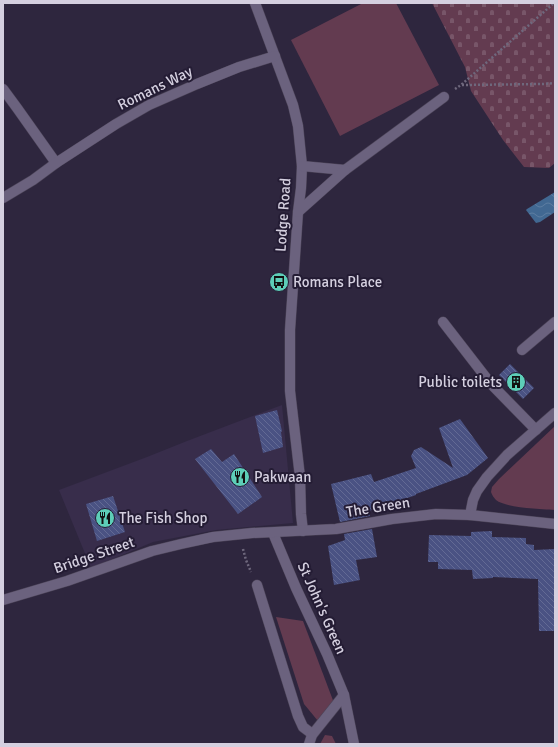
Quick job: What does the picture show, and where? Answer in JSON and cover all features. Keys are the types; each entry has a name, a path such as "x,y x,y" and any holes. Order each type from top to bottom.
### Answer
{"street":[{"name":"Lodge Road","path":"255,3 293,105 298,126 302,166 290,330 290,392 300,477 303,531"},
{"name":"Romans Way","path":"3,198 33,180 56,163 116,124 149,105 232,70 275,56"},
{"path":"3,89 56,163"},
{"path":"298,212 345,170 444,97"},
{"path":"302,166 345,170"},
{"path":"443,322 491,384 536,430"},
{"path":"522,350 555,322"},
{"path":"470,515 473,500 487,477 507,455 555,414"},
{"name":"The Green","path":"291,532 336,529 392,519 436,514 470,515 555,524"},
{"name":"Bridge Street","path":"3,600 67,581 152,551 185,543 213,537 291,532"},
{"name":"St John's Green","path":"273,533 344,695 354,744"},
{"path":"257,585 298,716 303,727 311,733 310,740"},
{"path":"310,740 344,695"}],"path":[{"path":"444,97 461,85 554,3"},
{"path":"461,85 555,83"},
{"path":"238,535 246,560 257,585"}],"shaded area":[{"path":"282,405 293,523 216,530 153,542 91,568 59,490"}],"green space":[{"path":"363,3 396,3 439,85 340,136 291,40"},
{"path":"432,3 555,3 555,163 549,168 524,167 503,140 471,91 465,67"},
{"path":"555,426 555,510 533,509 507,505 496,500 491,492 492,487"},
{"path":"276,617 303,621 334,703 318,721 304,704"},
{"path":"325,735 332,736 336,744 320,744"}],"water":[{"path":"555,192 555,212 536,223 526,210"}],"building":[{"name":"Public toilets","path":"510,364 534,388 523,399 499,375"},
{"path":"277,410 282,431 283,447 263,453 255,416"},
{"path":"460,419 488,458 467,475 369,511 370,516 340,522 331,484 371,474 374,482 416,468 411,456 414,450 421,447 453,468 439,428"},
{"name":"Pakwaan","path":"211,449 222,462 234,454 262,497 238,514 195,459"},
{"name":"The Fish Shop","path":"113,496 125,532 97,541 86,504"},
{"path":"372,529 377,557 356,560 360,580 334,585 328,546 345,540 344,534"},
{"path":"492,531 492,537 526,538 526,544 534,545 534,550 555,549 555,631 539,631 538,579 493,577 473,579 472,570 438,569 438,562 428,562 429,535 471,536 471,532"}],"place":[{"name":"Romans Place","path":"279,282"},
{"name":"Public toilets","path":"516,382"},
{"name":"Pakwaan","path":"240,477"},
{"name":"The Fish Shop","path":"105,518"}]}
